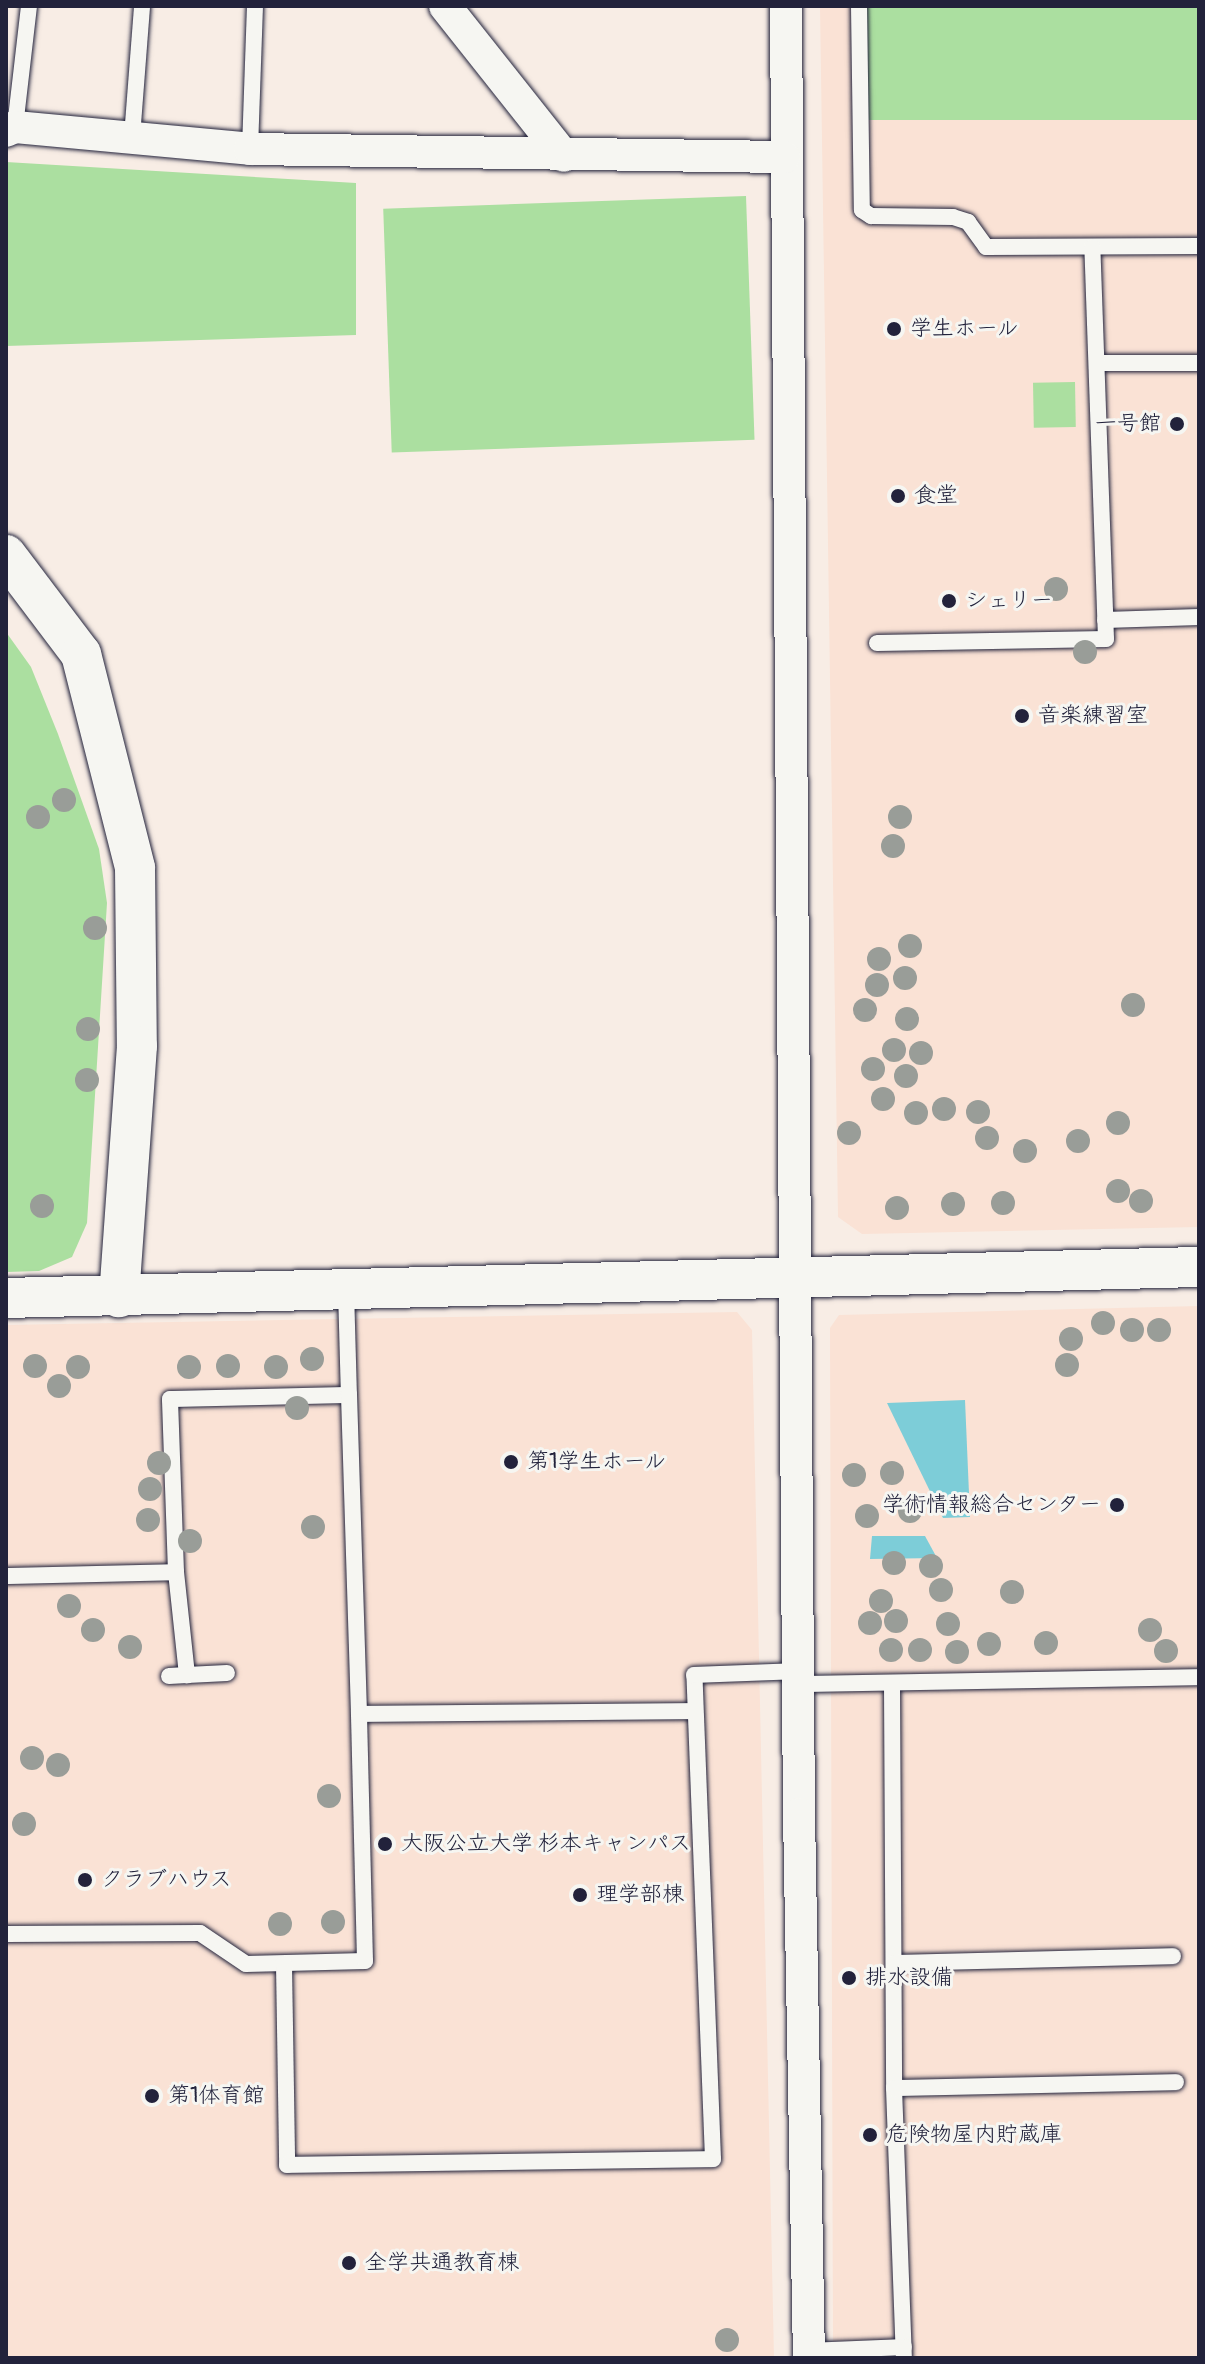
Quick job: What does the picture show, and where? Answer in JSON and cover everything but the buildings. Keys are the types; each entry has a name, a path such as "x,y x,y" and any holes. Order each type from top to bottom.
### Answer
{"street":[{"path":"445,6 564,156"},
{"path":"786,6 784,157 809,2354"},
{"path":"10,129 250,149 784,157"},
{"path":"6,555 81,654 135,868 137,1046 119,1297"},
{"path":"6,1298 1199,1267"}],"lane":[{"path":"10,129 29,6"},
{"path":"132,137 142,6"},
{"path":"250,149 255,6"},
{"path":"859,6 862,210 871,216 953,217 968,222 986,247 1199,246"},
{"path":"877,643 1106,639 1099,363 1092,247"},
{"path":"1099,363 1199,363"},
{"path":"1105,620 1199,617"},
{"path":"6,1934 200,1933 246,1964 365,1961 346,1290"},
{"path":"187,1675 176,1572 170,1399 349,1395"},
{"path":"6,1576 176,1572"},
{"path":"169,1676 227,1673"},
{"path":"284,1964 287,2165 713,2159 694,1675 799,1677 892,1685 1199,1677"},
{"path":"809,2354 904,2353 894,2088 892,1685"},
{"path":"359,1714 695,1711"},
{"path":"894,1963 1173,1956"},
{"path":"894,2088 1176,2082"}],"shaded area":[{"path":"820,6 1199,6 1199,1227 862,1234 838,1217"},
{"path":"1199,1306 1199,2358 833,2358 830,1328 839,1315"},
{"name":"大阪公立大学 杉本キャンパス","path":"737,1312 752,1330 774,2358 6,2358 6,1325"}],"green space":[{"path":"864,6 1199,6 1199,120 864,120"},
{"path":"6,162 356,183 356,335 6,346"},
{"path":"746,196 755,440 392,453 383,209"},
{"path":"1075,382 1076,427 1034,428 1033,383"},
{"path":"6,632 31,667 58,734 99,849 107,903 87,1223 72,1257 39,1271 6,1272"}],"water":[{"path":"965,1400 970,1517 943,1518 887,1403"},
{"path":"872,1536 925,1536 937,1558 870,1559"}],"place":[{"name":"学生ホール","path":"894,329"},
{"name":"一号館","path":"1177,424"},
{"name":"食堂","path":"898,496"},
{"name":"シェリー","path":"949,601"},
{"name":"音楽練習室","path":"1022,716"},
{"name":"第1学生ホール","path":"511,1462"},
{"name":"学術情報総合センター","path":"1117,1505"},
{"name":"大阪公立大学 杉本キャンパス","path":"385,1844"},
{"name":"クラブハウス","path":"85,1880"},
{"name":"理学部棟","path":"580,1895"},
{"name":"排水設備","path":"849,1978"},
{"name":"第1体育館","path":"152,2096"},
{"name":"危険物屋内貯蔵庫","path":"870,2135"},
{"name":"全学共通教育棟","path":"349,2263"}]}
